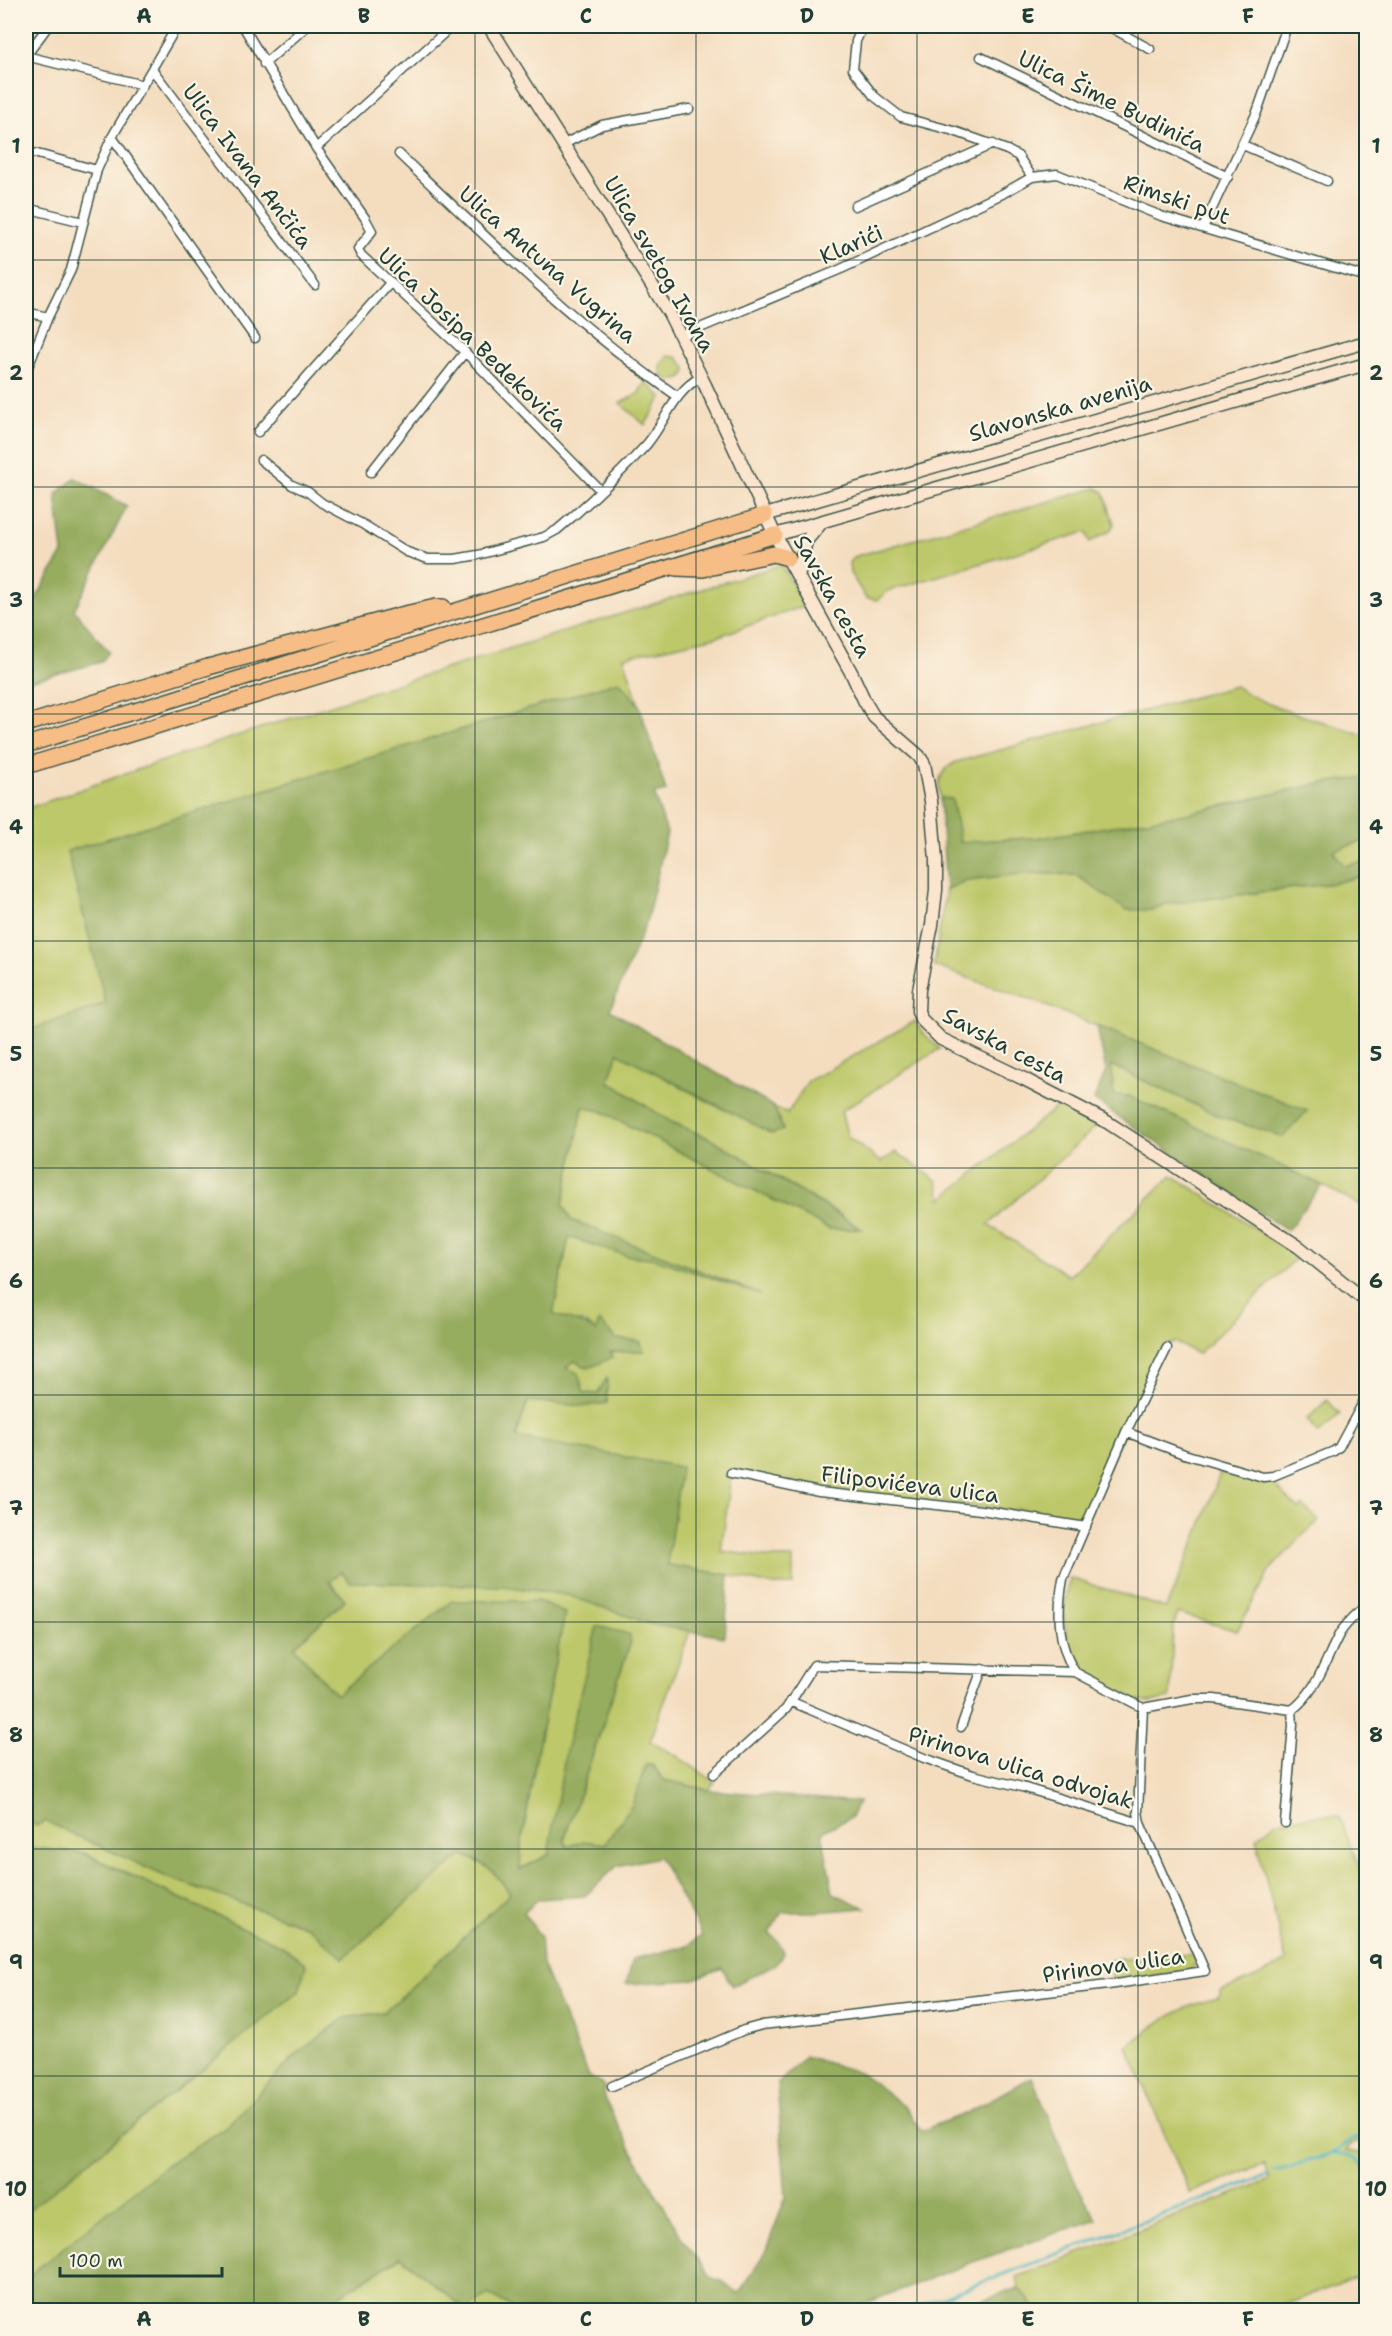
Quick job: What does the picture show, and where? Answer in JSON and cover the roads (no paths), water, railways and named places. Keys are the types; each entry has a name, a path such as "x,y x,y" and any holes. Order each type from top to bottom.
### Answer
{"highway":[{"path":"26,745 765,514"},
{"path":"26,766 776,535"},
{"path":"667,567 703,569 767,555 788,558"},
{"path":"26,724 208,667 321,635 436,607 461,609"}],"street":[{"path":"48,26 26,56 143,85"},
{"path":"26,372 48,317 71,270 97,170 112,137 177,26"},
{"name":"Ulica Josipa Bedekovića","path":"243,26 316,148 372,231 358,249 361,255 465,352 600,490"},
{"path":"264,64 307,26"},
{"path":"316,148 452,26"},
{"name":"Ulica svetog Ivana","path":"489,26 662,302 681,336 776,535"},
{"path":"863,26 856,41 853,69 874,96 901,117 993,144 1018,156 1032,177"},
{"path":"1108,26 1150,49"},
{"path":"1203,228 1243,145 1268,84 1287,26"},
{"name":"Ulica Šime Budinića","path":"981,57 1228,177"},
{"name":"Ulica Ivana Ančića","path":"152,69 315,285"},
{"path":"564,144 602,125 689,109"},
{"path":"112,137 255,338"},
{"path":"855,206 993,144"},
{"path":"1243,145 1327,181"},
{"path":"26,152 97,170"},
{"name":"Ulica Antuna Vugrina","path":"399,154 520,269 650,377 677,396"},
{"name":"Rimski put","path":"1032,177 1057,174 1161,216 1365,272"},
{"name":"Klarići","path":"681,336 841,269 1002,194 1032,177"},
{"path":"26,208 83,222"},
{"path":"258,432 391,282"},
{"path":"26,312 48,317"},
{"name":"Slavonska avenija","path":"765,514 1366,342"},
{"path":"371,472 465,352"},
{"name":"Slavonska avenija","path":"776,535 1366,364"},
{"path":"261,460 322,503 364,525 407,552 428,560 478,555 558,531 646,444 666,418 677,396 689,384 701,377"},
{"path":"798,577 806,542 822,521"},
{"name":"Savska cesta","path":"776,535 874,717 919,756 924,764 931,801 936,860 936,899 919,990 918,1011 927,1027 941,1039 1107,1122 1299,1247 1366,1301"},
{"path":"1075,1672 1065,1651 1060,1631 1059,1605 1063,1579 1126,1432 1167,1348"},
{"path":"1126,1432 1193,1458 1263,1477 1273,1476 1334,1452 1366,1398"},
{"name":"Filipovićeva ulica","path":"731,1473 819,1492 981,1510 1086,1527"},
{"path":"714,1774 792,1702 814,1665 1075,1672 1143,1708 1192,1699 1214,1699 1292,1710 1302,1703 1321,1675 1341,1632 1366,1605"},
{"name":"Pirinova ulica odvojak","path":"961,1727 982,1669"},
{"name":"Pirinova ulica odvojak","path":"792,1702 933,1761 973,1775 1022,1787 1140,1823"},
{"name":"Pirinova ulica","path":"612,2086 744,2030 762,2025 1108,1985 1205,1971 1140,1823 1138,1812 1143,1708"},
{"path":"1285,1822 1293,1725 1292,1710"}],"waterway":[{"path":"1275,2172 1332,2153 1354,2139 1366,2135"},
{"path":"1334,2153 1353,2157 1366,2169"},
{"path":"908,2310 1268,2175"}]}
